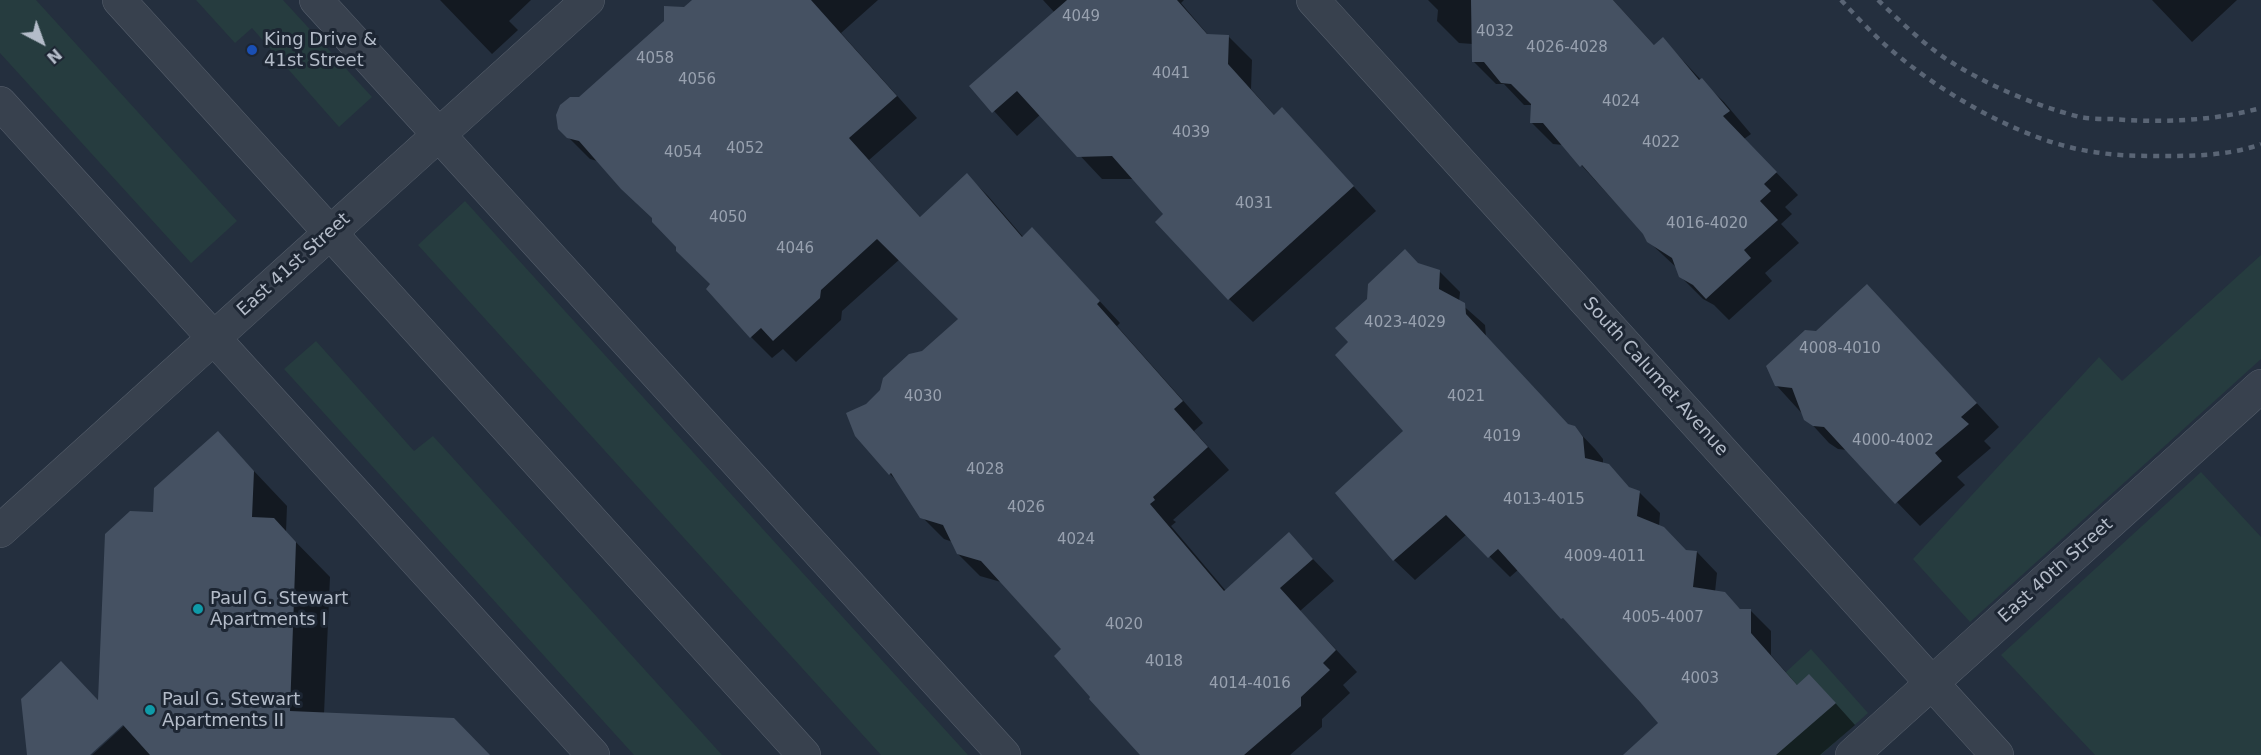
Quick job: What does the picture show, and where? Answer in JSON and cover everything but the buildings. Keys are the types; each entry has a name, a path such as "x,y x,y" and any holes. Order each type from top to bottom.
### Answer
{"street":[{"path":"119,0 804,755"},
{"path":"316,0 1004,755"},
{"name":"East 41st Street","path":"0,531 588,0"},
{"name":"South Calumet Avenue","path":"1313,0 1997,755"},
{"path":"0,103 593,755"},
{"name":"East 40th Street","path":"1852,755 2261,386"}],"green space":[{"path":"0,0 36,0 237,221 191,263 0,53"},
{"path":"196,0 283,0 372,97 339,127 252,28 235,43"},
{"path":"465,201 968,755 881,755 418,245"},
{"path":"2261,255 2261,359 1970,622 1913,559 2099,357 2122,381"},
{"path":"316,341 414,451 433,436 722,755 634,755 284,369"},
{"path":"2201,472 2261,537 2261,755 2095,755 2001,655"},
{"path":"1811,649 1868,713 1821,755 1696,755"}],"railway":[{"path":"1841,0 1882,42 1927,78 1981,111 2038,137 2094,152 2139,156 2214,154 2238,151 2261,144"},
{"path":"1878,0 1922,41 1966,71 2030,101 2080,117 2168,121 2224,116 2261,108"}],"place":[{"name":"King Drive & 41st Street","path":"252,50"},
{"name":"Paul G. Stewart Apartments I","path":"198,609"},
{"name":"Paul G. Stewart Apartments II","path":"150,710"}]}
